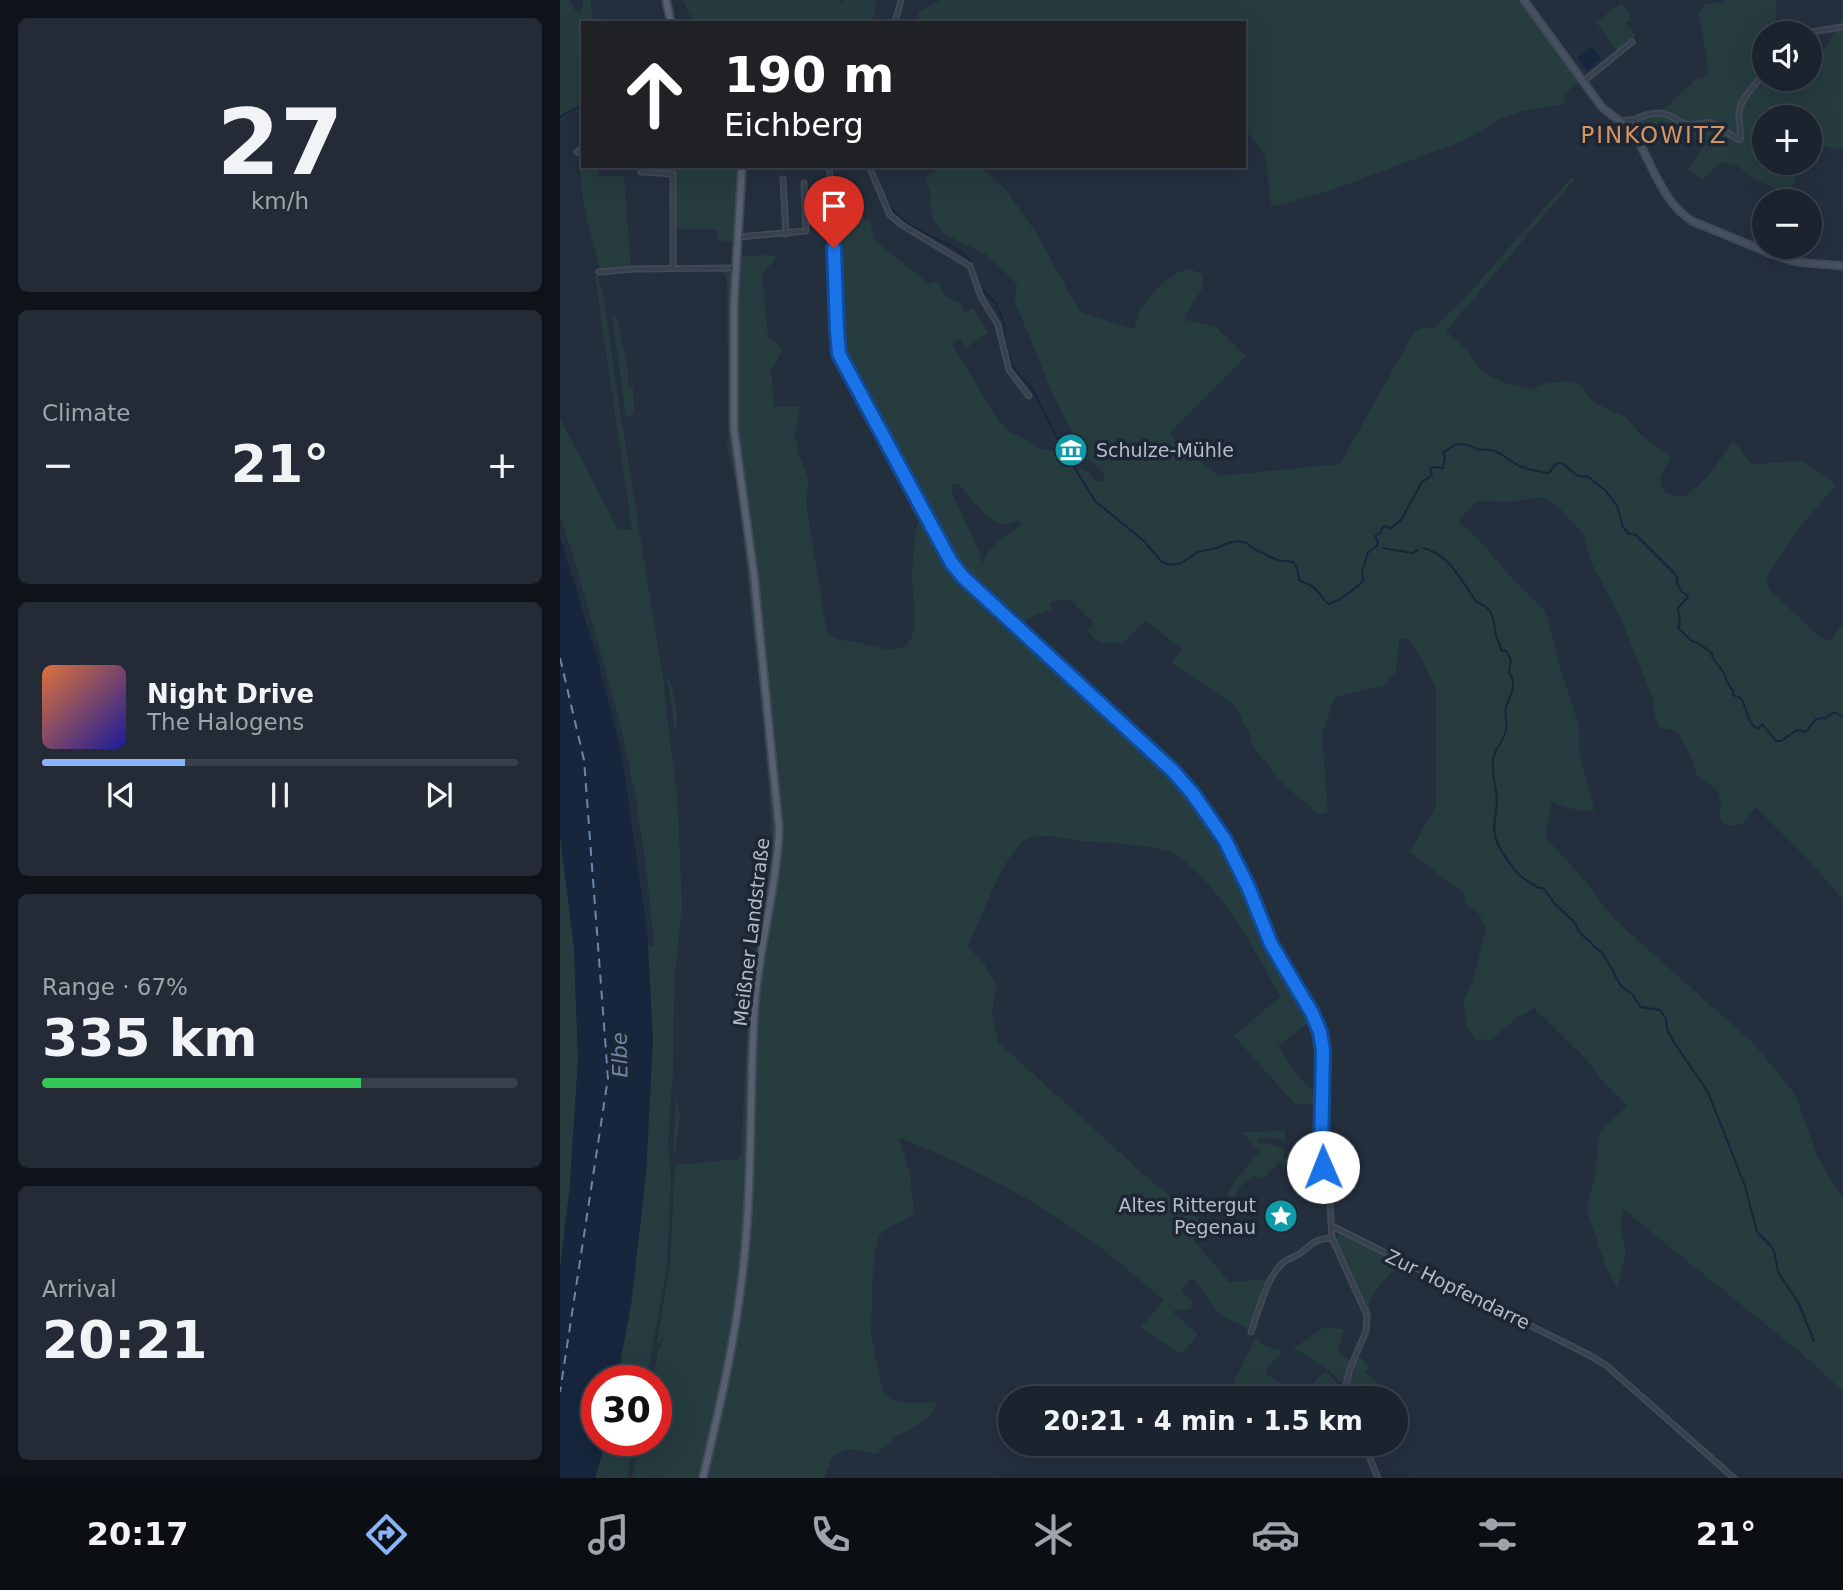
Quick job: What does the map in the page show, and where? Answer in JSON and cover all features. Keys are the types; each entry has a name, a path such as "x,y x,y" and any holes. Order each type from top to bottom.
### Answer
{"main road":[{"path":"666,0 670,19"},
{"name":"Meißner Landstraße","path":"703,1478 727,1374 744,1262 755,1001 777,862 779,828 754,575 734,429 734,303 741,168"}],"street":[{"path":"896,21 901,0"},
{"path":"1524,0 1601,106 1630,128 1636,136 1678,211 1692,221 1774,255 1796,261 1843,266"},
{"path":"1822,30 1843,27"},
{"path":"1584,81 1632,42"},
{"path":"1619,122 1658,113 1693,126 1708,122 1740,140 1739,111 1752,88"},
{"path":"1636,119 1636,136"},
{"path":"1629,121 1630,128"},
{"path":"577,152 581,149"},
{"path":"829,168 839,354 943,548 963,577 1188,788 1225,840 1249,889 1271,944 1312,1013 1320,1032 1323,1051 1322,1160 1332,1238 1367,1315 1366,1331 1346,1386"},
{"path":"870,168 890,215 970,267 981,297 998,325 1009,370 1029,396"},
{"path":"641,172 673,174 673,269"},
{"path":"783,178 786,234"},
{"path":"737,237 806,232 804,183"},
{"path":"599,272 735,268"},
{"name":"Zur Hopfendarre","path":"1332,1226 1597,1360 1734,1478"},
{"path":"1251,1332 1272,1277 1282,1263 1301,1253 1318,1239 1332,1238"},
{"path":"1368,1456 1378,1478"}],"green space":[{"path":"560,0 566,0 571,11 569,0 581,14 583,0 591,0 592,17 595,21 581,21 581,107 560,122"},
{"path":"683,0 837,0 844,4 844,0 877,0 872,21 692,21"},
{"path":"941,0 1520,0 1580,82 1562,95 1567,103 1504,117 1465,140 1332,190 1271,205 1264,154 1246,130 1246,21 919,21 918,12"},
{"path":"1776,0 1775,21 1752,21 1752,91 1822,91 1822,51 1843,17 1843,150 1822,146 1822,105 1752,105 1752,175 1796,175 1792,189 1775,189 1750,176 1738,166 1720,162 1703,180 1687,170 1704,146 1700,136 1685,135 1673,146 1671,135 1665,130 1641,126 1634,114 1665,108 1695,80 1702,79 1709,72 1699,13 1705,4"},
{"path":"1622,3 1632,19 1625,24 1636,36 1618,52 1596,22"},
{"path":"580,156 581,168 597,168 598,176 624,176 631,268 600,270 583,199"},
{"path":"675,168 738,168 733,242 718,240 717,229 674,229"},
{"path":"930,168 982,168 1006,190 1036,233 1080,312 1134,329 1140,310 1158,287 1178,272 1190,269 1202,274 1204,286 1184,317 1186,320 1216,327 1246,356 1171,432 1173,438 1219,476 1340,464 1414,332 1435,327 1469,293 1572,177 1574,180 1446,331 1462,345 1483,372 1506,384 1532,389 1564,381 1580,385 1597,404 1627,418 1640,434 1671,457 1660,478 1664,491 1669,494 1683,497 1698,486 1732,442 1753,464 1803,461 1836,485 1795,533 1766,577 1770,590 1821,638 1831,641 1843,623 1843,899 1756,807 1740,825 1724,824 1719,816 1721,803 1718,791 1697,775 1687,747 1677,732 1659,727 1652,697 1622,621 1591,562 1583,533 1556,505 1541,497 1508,502 1477,501 1458,521 1545,610 1579,726 1579,752 1594,809 1592,812 1573,809 1551,802 1546,838 1582,877 1614,919 1754,1044 1795,1094 1818,1158 1843,1199 1843,1391 1801,1353 1623,1209 1620,1225 1626,1254 1617,1288 1605,1265 1587,1210 1595,1176 1600,1132 1627,1106 1587,1060 1534,1008 1518,1017 1490,1040 1476,1039 1467,1027 1463,1002 1473,979 1486,928 1479,914 1466,903 1464,894 1410,852 1436,805 1436,689 1408,638 1399,640 1396,671 1385,685 1335,697 1322,735 1328,812 1320,815 1283,784 1252,745 1251,737 1235,706 1171,662 1183,649 1145,621 1122,644 1105,644 1087,631 1095,624 1069,599 1050,602 1052,610 1036,615 1019,626 951,558 840,345 836,207 862,205 864,219 870,219 874,240 929,284 937,281 947,298 960,303 965,312 973,308 988,333 966,348 960,339 952,344 998,420 1010,432 1030,441 1038,449 1053,451 1069,465 1089,473 1096,482 1103,481 1104,473 1084,455 1052,392 1015,302 1017,284 987,255 944,234 934,221 930,191 925,180 933,172","holes":["952,485 960,485 982,510 1003,524 1020,519 1020,525 993,547 982,564 952,493"]},
{"path":"738,257 777,257 762,275 768,336 783,349 771,370 774,407 800,406 795,436 809,480 806,504 827,634 841,640 888,649 901,648 909,642 914,621 912,579 915,539 917,526 923,516 944,557 966,583 1167,768 1215,829 1243,880 1271,950 1312,1020 1278,1046 1302,1080 1319,1093 1320,1104 1295,1104 1234,1036 1281,996 1229,910 1204,879 1184,860 1173,853 1140,846 1052,836 1028,839 1014,851 1007,863 968,946 985,965 997,986 992,1012 998,1042 1150,1180 1204,1224 1193,1240 1229,1282 1269,1279 1249,1329 1220,1315 1192,1277 1181,1291 1191,1300 1190,1309 1173,1312 1198,1334 1181,1354 1141,1327 1164,1300 1106,1252 1051,1214 1002,1185 899,1138 910,1173 914,1214 883,1231 878,1239 873,1265 871,1334 883,1394 902,1403 936,1402 934,1412 897,1436 876,1454 850,1449 833,1455 824,1478 706,1478 726,1394 743,1283 758,995 782,836 754,544 740,455 737,416"},
{"path":"729,270 732,278 731,405 760,658 756,660 740,510 727,448 727,280 724,274 718,272"},
{"path":"595,276 598,276 605,305 663,678 678,808 682,906 674,984 673,1071 668,1141 671,1179 667,1267 649,1365 620,1365 631,1304 646,1173 653,1040 648,947 654,947 647,873 635,793 618,715 560,516 560,418 618,530 632,530"},
{"path":"612,315 617,320 628,370 628,387 633,388 634,410 631,416 626,418"},
{"path":"757,664 761,665 775,799 776,843 753,994 742,1250 722,1385 701,1478 632,1478 636,1456 672,1456 672,1365 656,1365 658,1351 665,1337 657,1345 670,1263 675,1165 738,1159 741,1156 749,994 772,847"},
{"path":"667,675 676,703 675,731"},
{"path":"560,836 574,948 578,1059 570,1185 560,1269"},
{"path":"676,1097 680,1114 676,1150 673,1152"},
{"path":"1285,1131 1285,1141 1258,1138 1258,1143 1271,1144 1284,1150 1284,1158 1315,1161 1327,1212 1280,1162 1262,1179 1256,1176 1242,1185 1232,1200 1227,1195 1234,1182 1259,1152 1242,1132"},
{"path":"1338,1235 1402,1264 1373,1294 1369,1304 1373,1315 1368,1313 1335,1241"},
{"path":"1323,1328 1344,1329 1338,1351 1350,1361 1342,1384 1320,1364 1293,1349"},
{"path":"1256,1337 1264,1345 1283,1351 1265,1369 1267,1375 1286,1386 1232,1386"},
{"path":"1358,1356 1369,1367 1365,1372 1380,1386 1348,1386"},
{"path":"1326,1371 1337,1386 1310,1386"},
{"path":"601,1456 631,1456 627,1478 595,1478"}],"water":[{"path":"1589,48 1594,49 1601,59 1587,71 1577,58"},
{"name":"Elbe","path":"560,537 598,661 621,750 647,930 653,1040 646,1173 631,1304 620,1365 581,1365 581,1456 601,1456 595,1478 560,1478 560,1269 570,1185 578,1059 574,948 560,836"}],"waterway":[{"path":"560,118 581,105"},
{"path":"875,170 884,196 903,220 958,250 968,259 979,285 993,300 1001,315 1008,354 1013,366 1030,385 1063,449 1095,501 1144,541 1162,562 1171,565 1181,563 1198,552 1238,541 1247,543 1277,560 1293,562 1300,581 1313,587 1329,604 1363,581 1362,572 1368,552 1377,546 1375,536 1382,528 1391,528 1401,520 1422,482 1432,475 1430,469 1443,468 1443,453 1453,446 1461,444 1480,450 1492,450 1522,467 1549,473 1560,463 1577,475 1587,476 1606,491 1617,506 1623,527 1629,534 1636,535 1678,578 1676,581 1688,597 1678,608 1678,628 1692,641 1712,653 1733,695 1741,698 1754,727 1758,729 1762,724 1776,741 1781,741 1797,730 1806,732 1816,719 1826,718 1834,712 1843,717"},
{"path":"1383,548 1412,553 1418,550"},
{"path":"1423,548 1447,562 1475,600 1488,609 1501,650 1506,651 1511,660 1509,672 1513,686 1506,710 1504,737 1494,755 1493,765 1497,802 1494,831 1496,840 1519,874 1538,888 1543,888 1575,923 1579,932 1604,955 1621,986 1633,995 1640,1007 1660,1010 1666,1019 1673,1041 1708,1092 1745,1186 1757,1232 1774,1251 1778,1272 1799,1304 1814,1341"}],"ferry route":[{"path":"560,658 584,760 608,1078 560,1392"}],"place":[{"name":"Schulze-Mühle","path":"1071,450"},
{"name":"Altes Rittergut Pegenau","path":"1281,1216"}],"district":[{"name":"PINKOWITZ","path":"1654,135"}],"route":[{"path":"834,248 839,354 951,562 963,577 1173,771 1225,840 1249,889 1271,944 1296,984 1320,1032 1323,1051 1323,1167"}]}
